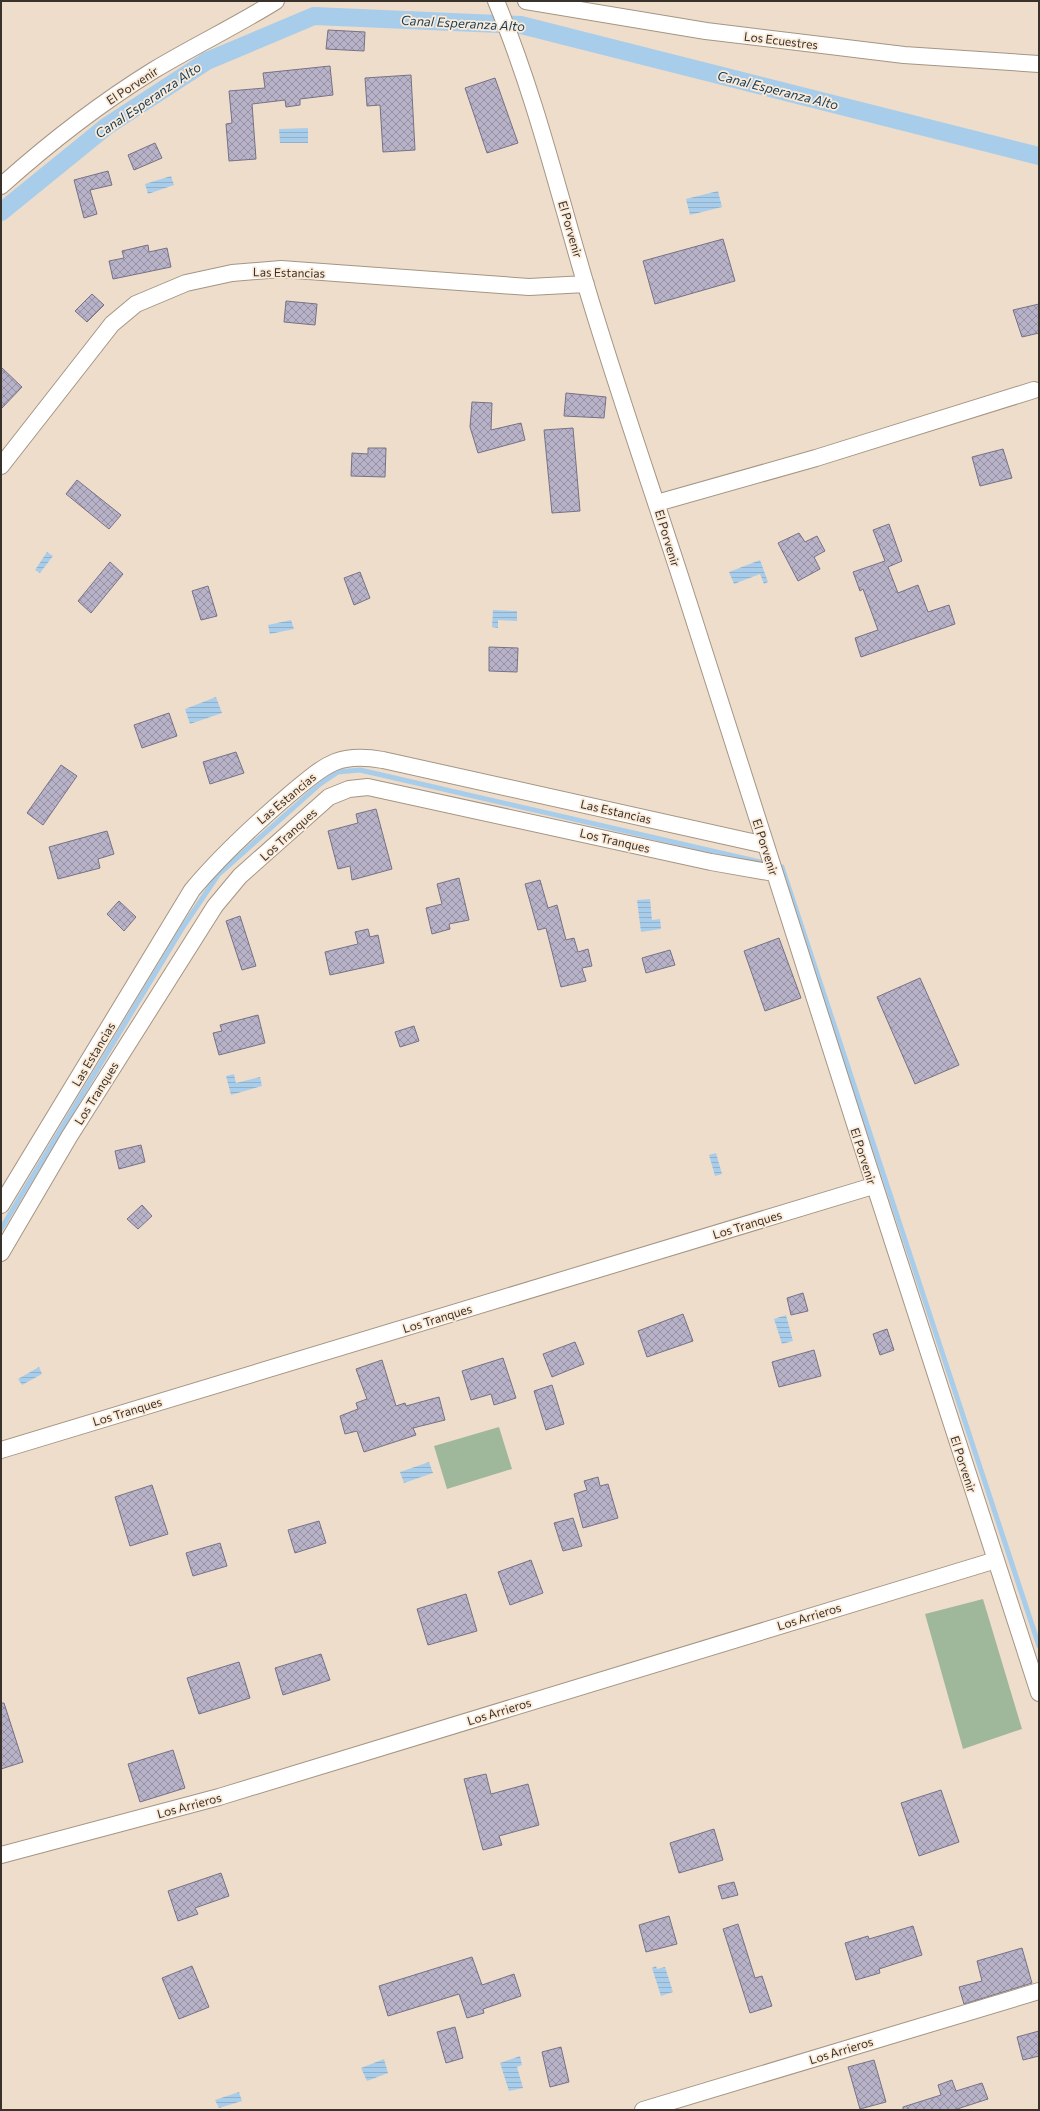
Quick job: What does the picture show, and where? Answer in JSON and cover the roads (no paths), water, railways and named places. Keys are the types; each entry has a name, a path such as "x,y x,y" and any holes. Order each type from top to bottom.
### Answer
{"street":[{"name":"El Porvenir","path":"1,186 56,139 123,90 184,53 229,29 276,1"},
{"name":"El Porvenir","path":"496,1 512,40 546,144 586,284 874,1186 1039,1692"},
{"name":"Los Ecuestres","path":"526,1 706,31 904,55 1039,64"},
{"name":"Las Estancias","path":"1,466 112,324 136,304 186,283 232,273 281,269 529,287 586,284"},
{"path":"657,503 816,458 1034,390"},
{"name":"Las Estancias","path":"1,1205 192,890 230,847 317,772 344,759 370,757 765,844"},
{"name":"Los Tranques","path":"1,1253 69,1137 215,906 240,876 329,797 338,792 358,787 377,789 711,862 774,873"},
{"path":"164,937 186,951"},
{"name":"Los Tranques","path":"1,1450 874,1186"},
{"name":"Los Arrieros","path":"1,1856 219,1797 996,1560"},
{"name":"Los Arrieros","path":"643,2110 1039,1991"}],"water":[{"path":"308,128 308,143 280,143 279,129"},
{"path":"171,176 174,185 148,194 145,184"},
{"path":"718,191 722,207 690,215 686,199"},
{"path":"47,552 53,556 40,573 35,570"},
{"path":"760,560 768,582 764,584 760,574 734,584 729,572"},
{"path":"493,610 517,611 517,621 498,620 498,628 492,627"},
{"path":"291,620 294,629 270,634 268,625"},
{"path":"216,697 222,713 190,724 185,709"},
{"path":"650,899 652,920 660,919 661,929 641,932 637,900"},
{"path":"234,1074 236,1083 260,1077 262,1086 231,1095 226,1076"},
{"path":"716,1153 722,1174 715,1176 709,1155"},
{"path":"786,1315 793,1341 782,1344 774,1319"},
{"path":"39,1367 42,1374 22,1385 18,1379"},
{"path":"429,1462 433,1473 404,1483 400,1472"},
{"path":"656,1966 657,1969 665,1967 673,1992 661,1996 652,1968"},
{"path":"520,2056 522,2065 517,2067 523,2088 509,2091 500,2063"},
{"path":"384,2059 388,2073 367,2081 361,2068"},
{"path":"239,2092 242,2101 219,2108 215,2100"}],"waterway":[{"name":"Canal Esperanza Alto","path":"1,212 107,126 207,61 314,16 521,25 1039,156"},
{"path":"1,1229 183,927 218,875 320,784 338,772 360,770 782,867 1039,1646"}]}
